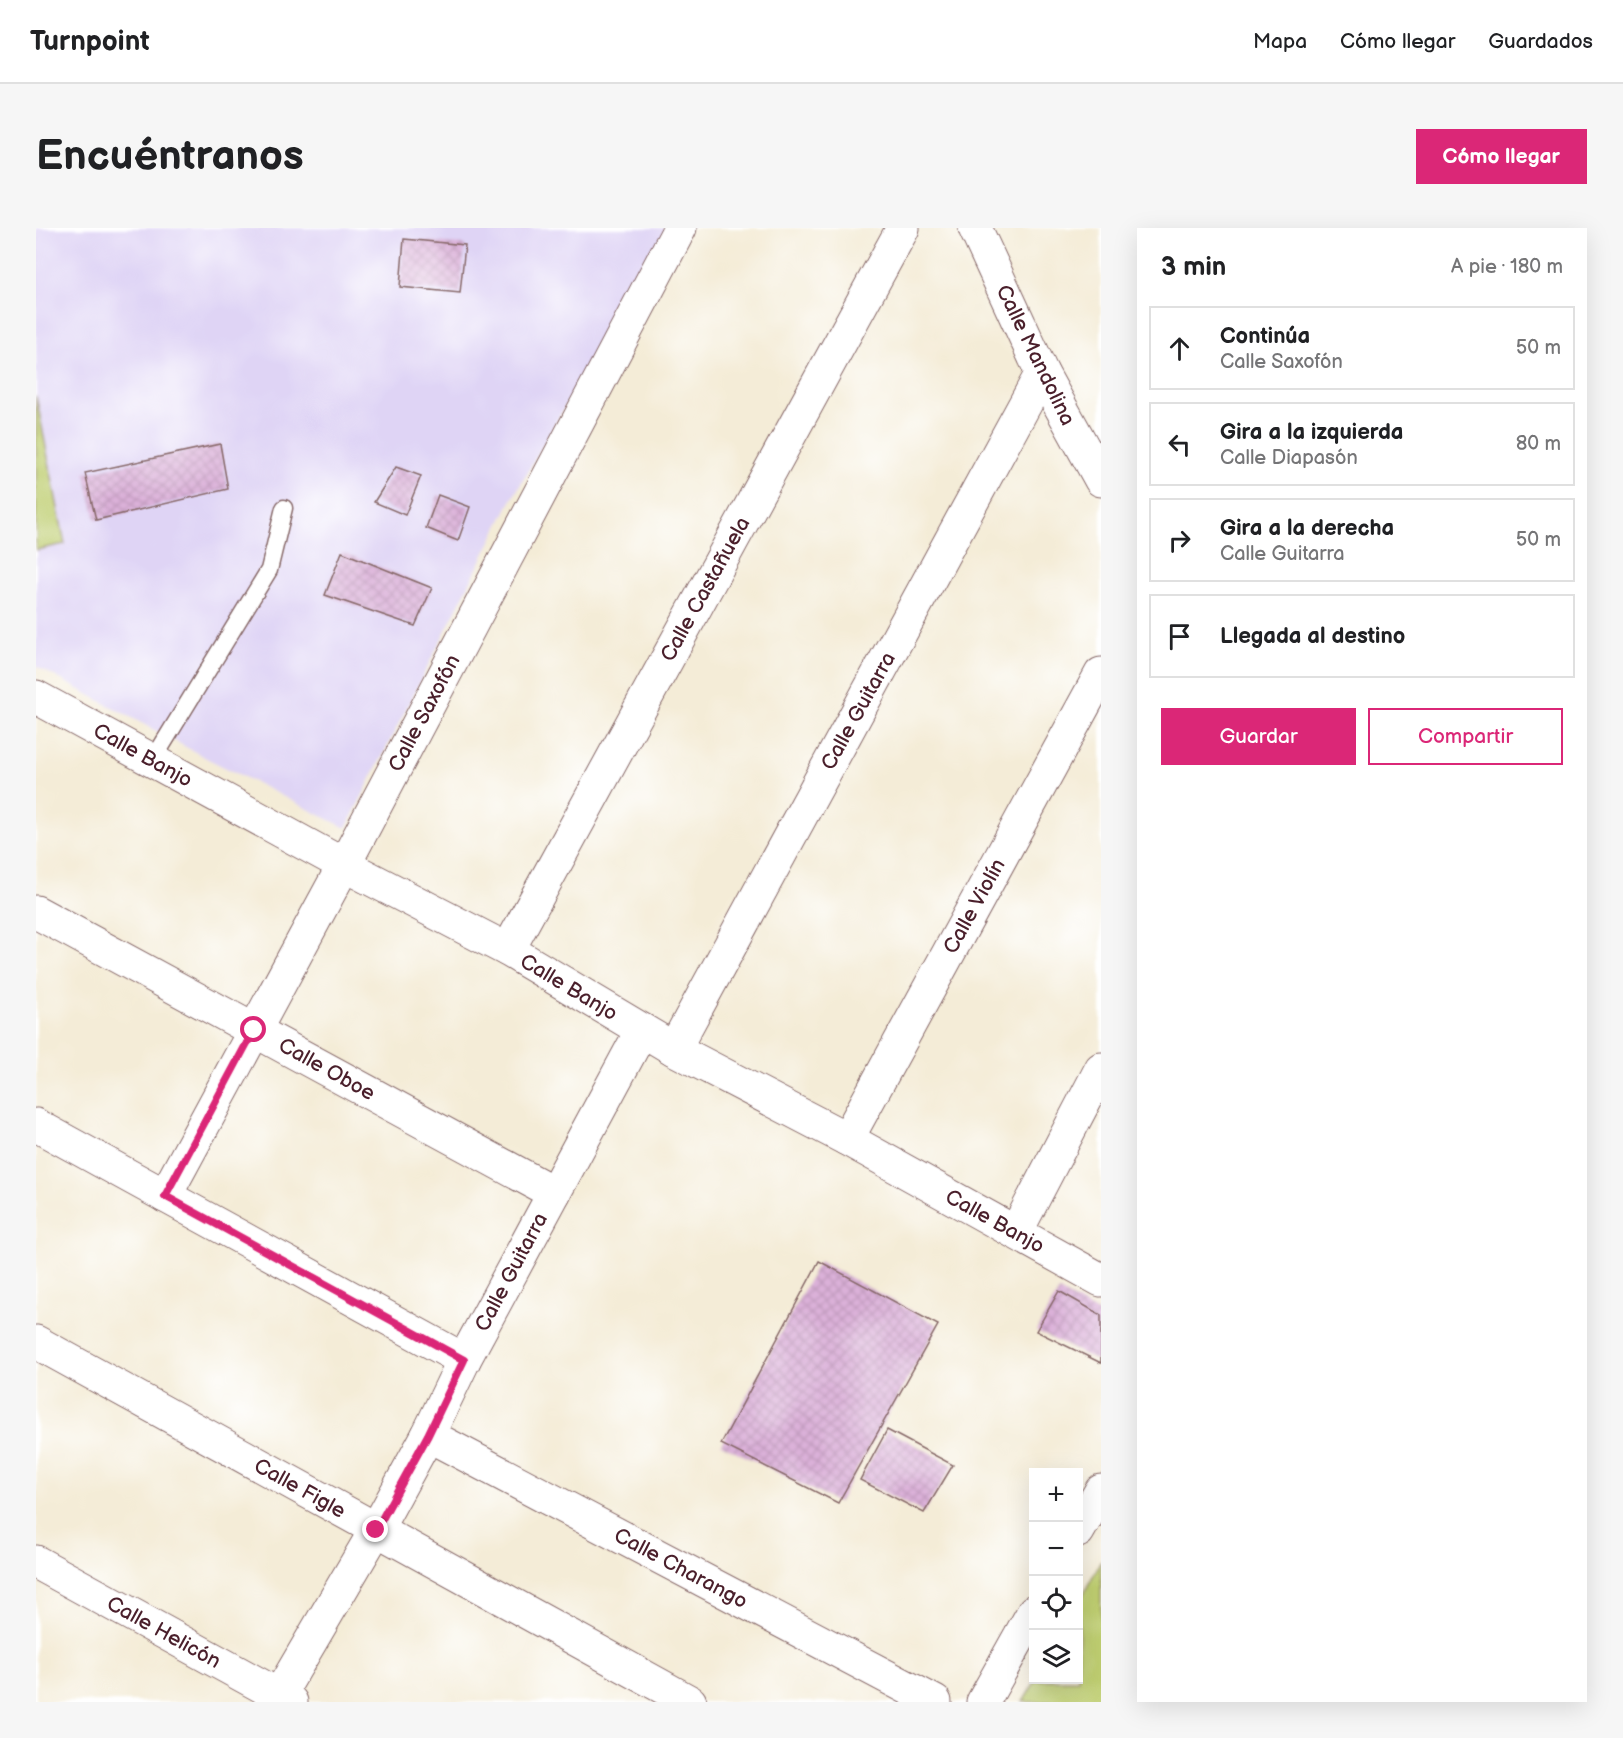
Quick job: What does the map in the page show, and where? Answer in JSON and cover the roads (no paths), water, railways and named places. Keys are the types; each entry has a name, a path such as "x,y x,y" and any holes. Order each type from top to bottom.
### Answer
{"street":[{"name":"Calle Saxofón","path":"165,1196 344,865 680,228"},
{"name":"Calle Castañuela","path":"508,950 903,228"},
{"name":"Calle Mandolina","path":"975,228 1042,374 1101,480"},
{"name":"Calle Guitarra","path":"675,1049 1042,374"},
{"name":"Calle Violín","path":"847,1139 1101,674"},
{"name":"Calle Banjo","path":"36,697 344,865 508,950 675,1049 847,1139 1101,1280"},
{"name":"Calle Oboe","path":"36,912 554,1193"},
{"name":"Calle Guitarra","path":"281,1700 428,1435 464,1360 642,1030"},
{"path":"1016,1232 1101,1069"},
{"path":"36,1125 464,1360"},
{"name":"Calle Figle","path":"36,1342 690,1702"},
{"name":"Calle Charango","path":"428,1435 935,1702"},
{"name":"Calle Helicón","path":"36,1562 281,1700"},
{"path":"983,1702 1029,1620"}],"lane":[{"path":"153,760 269,570 284,508"}]}
